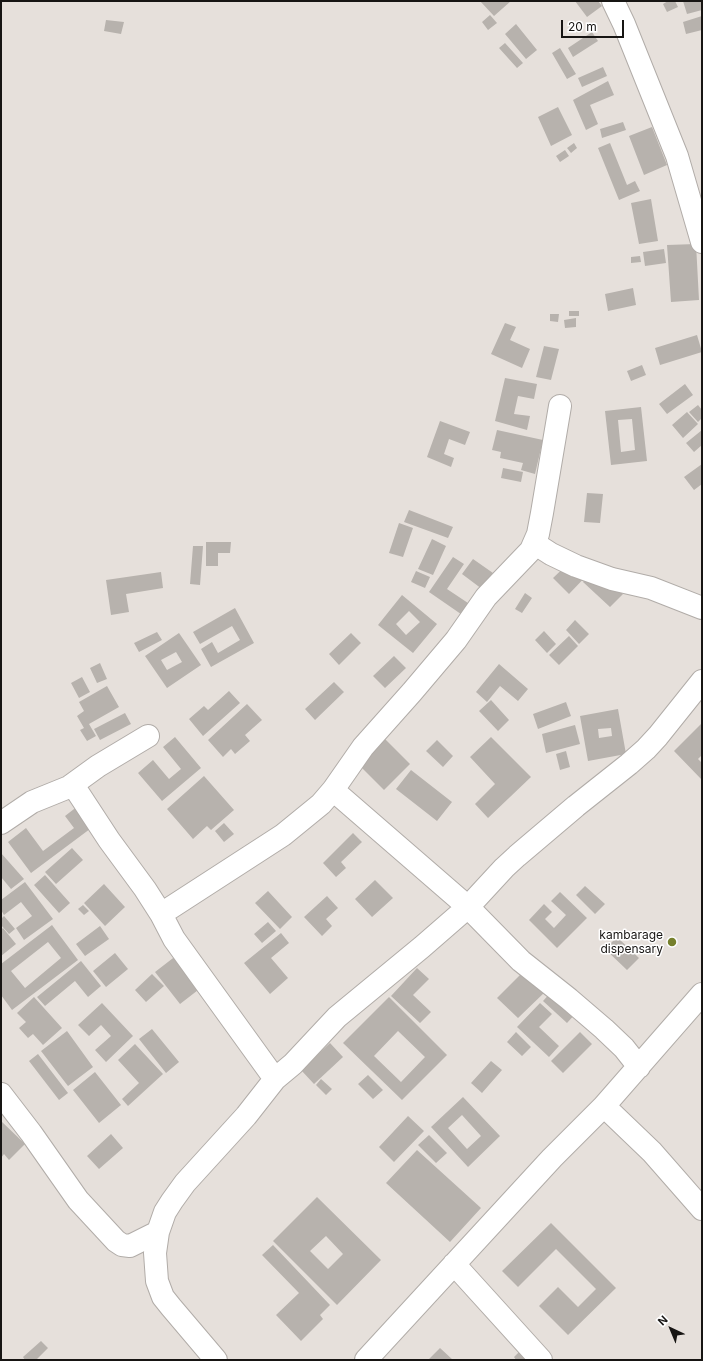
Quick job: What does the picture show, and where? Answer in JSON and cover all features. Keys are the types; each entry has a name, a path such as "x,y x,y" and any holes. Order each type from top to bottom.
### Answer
{"street":[{"path":"618,4 677,156 702,242"},
{"path":"161,914 283,835 321,804 333,790 363,747 456,640 486,597 531,550 538,534 547,490 560,406"},
{"path":"534,543 551,554 576,566 612,578 651,588 702,608"},
{"path":"216,1360 170,1307 159,1287 156,1277 155,1259 158,1232 165,1212 172,1201 185,1183 246,1116 275,1079 293,1064 337,1017 405,962 468,907 517,856 581,801 646,749 702,681"},
{"path":"1,823 32,802 73,785 98,766 148,736"},
{"path":"73,785 109,840 145,889 178,945 275,1079"},
{"path":"333,790 468,907 521,961 570,999 604,1029 624,1048 639,1067"},
{"path":"366,1360 552,1158 604,1106 702,994"},
{"path":"1,1094 78,1200 116,1241 122,1245 130,1246 158,1232"},
{"path":"604,1106 652,1152 702,1209"},
{"path":"454,1264 541,1360"}],"building":[{"path":"480,1 511,1 494,16"},
{"path":"575,1 598,1 602,6 587,17"},
{"path":"668,1 675,1 678,7 667,12 663,4"},
{"path":"683,1 702,1 702,10 687,14"},
{"path":"490,15 497,23 488,30 482,22"},
{"path":"702,16 702,30 686,34 683,22"},
{"path":"106,20 124,22 121,34 104,31"},
{"path":"516,24 537,50 526,59 505,34"},
{"path":"592,32 598,41 573,57 568,48"},
{"path":"505,43 523,63 517,68 499,48"},
{"path":"560,48 576,74 567,79 552,53"},
{"path":"603,67 607,76 582,87 578,78"},
{"path":"608,81 614,95 590,105 598,124 586,130 573,100"},
{"path":"558,107 572,135 551,146 538,117"},
{"path":"623,122 626,130 602,138 600,129"},
{"path":"652,127 667,165 644,175 629,136"},
{"path":"574,143 577,148 571,153 567,148"},
{"path":"610,143 627,185 635,181 640,191 619,200 598,148"},
{"path":"565,150 569,156 560,162 556,156"},
{"path":"651,199 658,241 639,244 631,203"},
{"path":"696,244 699,300 671,302 667,245"},
{"path":"664,249 666,263 645,266 643,252"},
{"path":"640,256 641,262 631,263 631,257"},
{"path":"633,288 636,305 608,311 605,294"},
{"path":"569,311 579,311 579,316 569,316"},
{"path":"550,314 559,314 558,322 550,321"},
{"path":"576,318 576,327 565,328 564,320"},
{"path":"505,323 516,327 510,340 530,349 522,368 491,354"},
{"path":"697,335 702,352 660,365 655,348"},
{"path":"544,346 559,349 551,380 536,377"},
{"path":"642,365 646,375 631,381 627,371"},
{"path":"505,378 537,384 534,399 518,396 514,414 530,416 527,430 495,421"},
{"path":"685,384 693,395 667,414 659,404"},
{"path":"698,405 702,410 702,418 698,422 689,412"},
{"path":"641,407 647,461 611,465 605,411","holes":["632,419 635,450 621,452 618,420"]},
{"path":"687,412 698,424 683,438 672,425"},
{"path":"440,421 470,432 465,445 449,439 444,454 454,458 451,467 427,457"},
{"path":"497,430 543,440 535,474 521,470 523,463 500,458 501,452 492,450"},
{"path":"702,430 702,445 694,452 686,443"},
{"path":"702,464 702,484 694,490 684,477"},
{"path":"503,468 523,472 521,482 501,478"},
{"path":"587,493 603,494 600,523 584,522"},
{"path":"409,510 453,527 448,538 404,522"},
{"path":"399,523 413,528 403,557 389,553"},
{"path":"432,539 446,546 433,575 418,569"},
{"path":"206,542 231,542 230,553 218,553 218,566 206,566"},
{"path":"193,546 203,546 200,585 190,584"},
{"path":"577,555 592,570 569,594 553,578"},
{"path":"453,557 464,564 447,589 468,603 478,589 488,596 471,621 429,592"},
{"path":"473,559 493,573 482,589 462,574"},
{"path":"596,568 623,594 610,607 583,582"},
{"path":"416,571 430,577 425,588 411,582"},
{"path":"161,572 163,588 126,594 129,612 111,615 106,580"},
{"path":"525,593 532,598 522,613 515,609"},
{"path":"402,595 437,624 413,653 378,625","holes":["409,611 420,622 406,635 396,624"]},
{"path":"235,608 254,643 211,667 201,649 212,642 218,653 240,640 232,626 200,644 193,632"},
{"path":"575,620 589,634 579,644 566,630"},
{"path":"544,631 556,644 547,653 535,640"},
{"path":"157,632 162,640 139,652 134,643"},
{"path":"179,633 201,665 167,688 145,656","holes":["176,652 182,662 167,670 161,660"]},
{"path":"351,633 361,643 339,665 329,654"},
{"path":"569,636 578,646 559,665 549,655"},
{"path":"394,656 406,668 385,688 373,676"},
{"path":"100,663 107,679 97,683 90,668"},
{"path":"499,664 528,689 518,701 500,686 487,702 476,692"},
{"path":"82,677 90,692 79,698 71,683"},
{"path":"334,682 344,692 315,720 305,709"},
{"path":"107,686 119,707 89,724 96,736 87,741 80,730 84,728 77,716 84,711 79,702"},
{"path":"229,691 240,703 203,736 189,719 204,706 208,710"},
{"path":"491,700 509,720 498,731 479,711"},
{"path":"566,702 571,716 538,729 533,714"},
{"path":"247,704 262,720 245,735 250,741 235,754 231,749 223,757 208,740"},
{"path":"618,709 626,754 588,761 580,716","holes":["611,728 612,736 599,738 598,729"]},
{"path":"125,713 131,724 100,740 94,729"},
{"path":"702,723 702,755 698,759 702,763 702,780 674,751"},
{"path":"575,725 580,744 546,753 542,734"},
{"path":"379,733 410,764 384,790 353,759"},
{"path":"175,737 201,768 162,801 138,773 153,760 169,779 181,769 163,747"},
{"path":"491,737 531,777 488,818 475,804 495,784 470,757"},
{"path":"437,740 453,756 443,767 426,751"},
{"path":"566,751 570,767 560,770 556,754"},
{"path":"411,770 452,802 437,821 396,789"},
{"path":"204,776 234,810 211,830 207,826 193,839 167,809"},
{"path":"87,799 102,820 31,873 8,842 26,828 43,851 74,828 65,816"},
{"path":"224,823 234,834 224,842 215,831"},
{"path":"353,833 362,842 341,862 346,868 336,877 323,863"},
{"path":"72,848 83,860 56,884 45,872"},
{"path":"1,853 24,879 11,889 1,877"},
{"path":"45,875 70,903 59,913 34,885"},
{"path":"375,880 393,898 372,917 355,899"},
{"path":"25,882 53,919 24,940 16,928 32,916 21,902 4,915 1,910 1,900"},
{"path":"104,884 125,907 105,926 84,903"},
{"path":"585,886 605,904 595,914 576,895"},
{"path":"268,891 292,917 280,929 255,903"},
{"path":"560,892 587,918 557,948 529,920 544,904 552,912 545,919 554,928 566,915 551,901"},
{"path":"327,896 338,908 326,919 332,926 322,936 304,917"},
{"path":"83,905 89,911 84,915 78,909"},
{"path":"4,916 15,929 9,934 1,925 1,919"},
{"path":"268,922 276,931 262,943 254,934"},
{"path":"52,925 78,960 12,1010 1,995 1,964","holes":["48,942 61,958 25,988 11,971"]},
{"path":"100,926 109,939 85,956 76,944"},
{"path":"3,928 16,944 1,956 1,930"},
{"path":"281,933 289,943 271,958 288,978 270,994 244,963"},
{"path":"617,937 639,958 627,970 605,949"},
{"path":"115,953 128,969 106,987 93,971"},
{"path":"177,955 202,987 180,1004 155,972"},
{"path":"81,961 101,986 88,997 75,981 45,1006 37,997"},
{"path":"417,968 429,979 413,995 431,1012 420,1023 391,996"},
{"path":"525,970 546,991 518,1018 497,998"},
{"path":"152,974 164,986 146,1002 135,990"},
{"path":"553,990 577,1012 567,1023 543,1001"},
{"path":"34,997 62,1028 43,1045 33,1034 28,1038 19,1028 26,1022 17,1013"},
{"path":"389,997 447,1055 402,1100 343,1043","holes":["398,1031 425,1057 401,1082 374,1056"]},
{"path":"102,1003 133,1036 106,1062 95,1050 111,1036 101,1025 89,1036 78,1025"},
{"path":"540,1003 552,1014 539,1027 559,1046 549,1057 517,1027"},
{"path":"152,1029 179,1062 166,1073 139,1039"},
{"path":"67,1031 93,1067 68,1086 41,1051"},
{"path":"516,1032 531,1047 522,1056 507,1042"},
{"path":"580,1032 592,1044 563,1073 551,1061"},
{"path":"330,1043 343,1057 314,1084 301,1070"},
{"path":"135,1044 163,1074 128,1106 122,1099 139,1083 118,1060"},
{"path":"38,1054 68,1093 59,1100 29,1061"},
{"path":"491,1061 502,1070 482,1093 471,1083"},
{"path":"95,1072 121,1105 99,1123 73,1090"},
{"path":"368,1075 383,1090 373,1099 358,1084"},
{"path":"321,1079 332,1089 326,1095 316,1085"},
{"path":"463,1097 500,1136 468,1167 431,1127","holes":["462,1115 481,1136 467,1149 448,1128"]},
{"path":"408,1116 424,1131 394,1162 379,1147"},
{"path":"1,1121 25,1144 9,1160 4,1154 1,1158"},
{"path":"111,1134 123,1148 99,1169 87,1156"},
{"path":"429,1135 447,1153 436,1163 418,1145"},
{"path":"417,1150 481,1208 450,1242 386,1183"},
{"path":"317,1197 381,1260 337,1305 273,1241","holes":["326,1236 343,1254 328,1269 310,1251"]},
{"path":"551,1223 616,1288 568,1335 539,1306 558,1287 578,1307 596,1289 556,1249 518,1287 502,1271"},
{"path":"273,1245 330,1305 320,1315 323,1319 301,1341 276,1315 299,1293 262,1255"},
{"path":"41,1341 48,1348 36,1360 25,1360 23,1357"},
{"path":"524,1347 537,1360 516,1360 514,1357"},
{"path":"440,1348 453,1360 428,1360"}],"place":[{"name":"kambarage dispensary","path":"672,942"}]}
